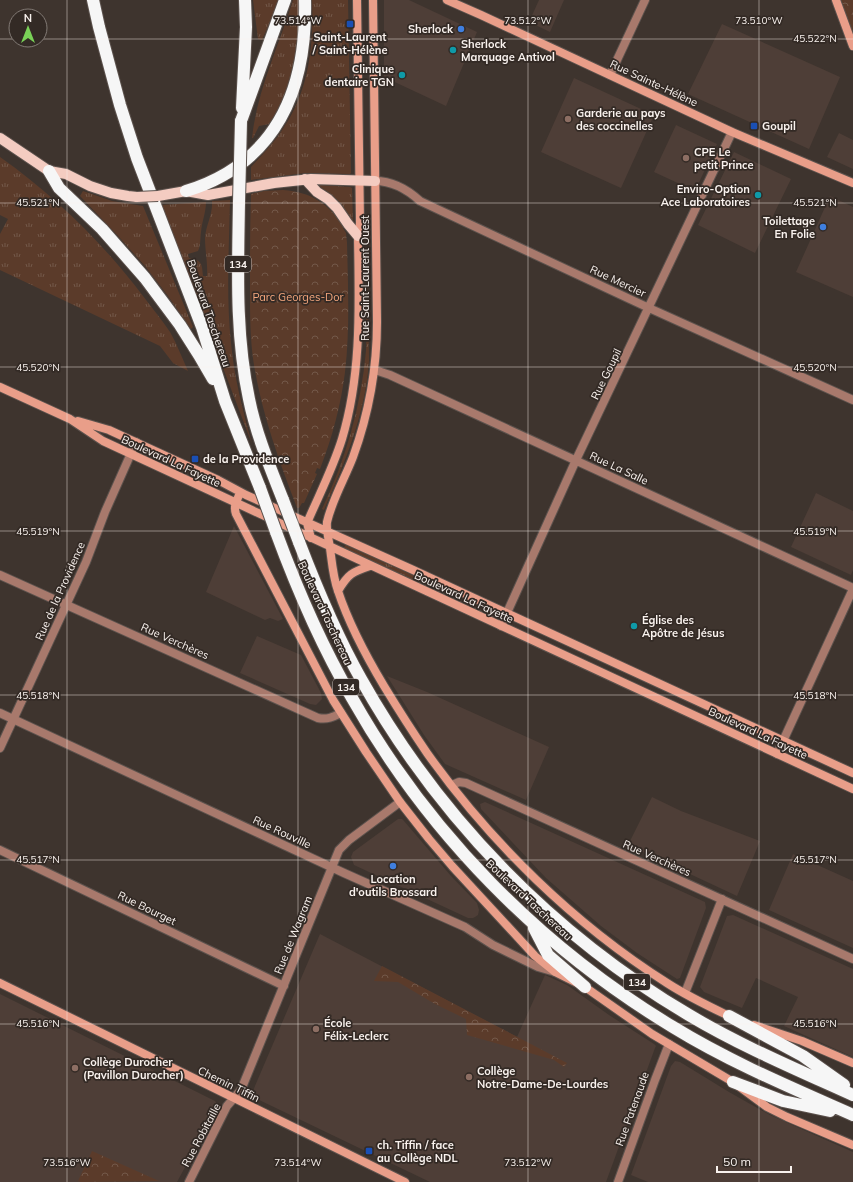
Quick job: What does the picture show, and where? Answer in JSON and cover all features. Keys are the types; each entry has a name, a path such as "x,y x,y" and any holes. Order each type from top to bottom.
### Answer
{"highway":[{"name":"Boulevard Taschereau","path":"93,0 115,88 129,134 202,327 225,401 294,578 324,646 351,697 377,739 417,796 456,845 496,889 567,953 595,975 673,1027 745,1066 853,1115"},
{"path":"241,121 246,27 245,0"},
{"name":"Boulevard Taschereau","path":"285,0 241,121 238,304 244,370 258,434 283,500 320,594 363,683 387,723 446,805 512,879 582,942 662,999 696,1019 747,1047 853,1095"},
{"path":"186,191 216,180 235,168 259,148 277,125 290,99 299,68 305,29 305,0"},
{"path":"49,171 59,188 102,229 154,289 180,325 225,401"},
{"path":"529,920 548,955 584,987"},
{"path":"729,1016 803,1056 853,1092"},
{"path":"733,1082 783,1101 853,1115"}],"main road":[{"path":"0,138 49,171 66,174 90,186 111,193 124,195 158,196 186,191 208,195 274,183 319,179 375,181"},
{"path":"305,180 337,208 358,236"}],"street":[{"name":"Rue Saint-Laurent Ouest","path":"307,523 333,465 344,431 353,393 356,362 358,335 358,236 360,223 357,0"},
{"name":"Rue Saint-Laurent Ouest","path":"330,547 327,531 328,517 350,465 361,430 374,370 377,336 373,0"},
{"name":"Rue Sainte-Hélène","path":"447,0 732,132 853,183"},
{"path":"610,75 645,0"},
{"path":"836,0 853,46"},
{"name":"Rue Goupil","path":"501,626 576,460 732,132"},
{"name":"Rue Mercier","path":"375,181 387,182 410,192 420,201 649,308 853,400"},
{"name":"Rue La Salle","path":"374,370 390,375 853,588"},
{"name":"Boulevard La Fayette","path":"0,387 70,419 109,430 136,442 307,523 853,772"},
{"name":"Boulevard La Fayette","path":"70,419 103,441 853,789"},
{"name":"Rue de la Providence","path":"0,748 67,605 136,442"},
{"path":"240,492 235,503 235,510 238,517 341,713 400,802 429,839 535,956 555,972 584,987 669,1044 733,1082 773,1110 853,1144"},
{"path":"307,523 311,538"},
{"name":"Boulevard Taschereau","path":"330,547 338,591 347,614 381,680 417,739 475,815 537,881 592,929 622,952 653,974 685,993 729,1016 802,1041 853,1063"},
{"path":"338,591 344,581 351,574 370,566"},
{"name":"Rue Verchères","path":"0,575 318,718 330,718 341,713"},
{"path":"777,754 853,588"},
{"name":"Rue Rouville","path":"0,713 464,927 493,945 538,967 555,972"},
{"name":"Rue Verchères","path":"452,785 459,782 466,783 853,959"},
{"name":"Rue de Wagram","path":"234,1099 241,1090 336,855 342,846 400,802"},
{"name":"Rue Bourget","path":"0,850 284,986"},
{"path":"685,993 722,899"},
{"name":"Chemin Tiffin","path":"0,983 405,1182"},
{"name":"Rue Patenaude","path":"618,1182 669,1044"},
{"name":"Rue Robitaille","path":"189,1182 228,1106 234,1099"}],"shaded area":[{"path":"384,0 409,0 477,32 446,106 384,77"},
{"path":"539,0 564,0 550,32 529,22"},
{"path":"722,24 840,77 809,149 688,94"},
{"path":"574,78 654,115 621,188 541,152"},
{"name":"CPE Le petit Prince","path":"676,125 717,144 695,191 654,172"},
{"path":"839,133 853,140 853,169 827,157"},
{"path":"734,152 791,179 755,253 698,225"},
{"path":"830,196 853,207 853,297 796,272"},
{"path":"816,493 853,511 853,570 851,575 791,547"},
{"path":"234,526 283,619 278,621 270,618 265,620 206,592"},
{"path":"257,636 301,655 321,693 322,699 316,705 310,704 240,673"},
{"path":"387,676 427,692 549,747 526,800 445,764 424,735"},
{"path":"652,797 681,811 760,841 737,896 628,845"},
{"path":"485,802 705,902 706,908 680,978 677,979 637,953 601,926 546,878 481,809 480,804"},
{"path":"398,819 402,819 404,821 451,876 477,903 479,910 478,915 473,918 468,918 354,865 351,857 353,852"},
{"path":"793,854 853,881 853,948 769,910"},
{"path":"733,915 853,969 853,1057 784,1026 798,997 756,978 742,1008 704,992 700,987 727,916"},
{"name":"Collège Notre-Dame-De-Lourdes","path":"320,934 517,1037 545,975 567,985 609,1015 654,1044 656,1046 606,1182 430,1182 253,1097 252,1093"},
{"name":"Collège Durocher (Pavillon Durocher)","path":"0,994 215,1101 217,1108 177,1182 0,1182"},
{"path":"675,1061 680,1062 770,1115 853,1152 853,1182 648,1182 631,1175 671,1066"}],"green space":[{"path":"253,0 278,0 262,40 258,39"},
{"path":"293,0 298,0 298,32 289,80 284,96 269,124 259,126 252,138 263,85"},
{"path":"312,0 348,0 351,173 305,173 251,180 251,167 269,148 292,113 299,98 311,50"},
{"path":"840,0 853,0 853,33"},
{"path":"0,157 40,187 77,221 128,276 170,332 188,371 173,363 160,346 0,270 0,234 8,219 0,215"},
{"path":"320,185 352,188 353,222 339,202 320,187"},
{"name":"Parc Georges-Dor","path":"283,190 303,193 326,206 345,227 343,228 346,233 347,243 348,340 341,397 332,433 320,469 317,468 315,473 317,474 304,503 302,503 299,508 297,508 284,473 266,419 257,383 251,337 251,194 264,191"},
{"path":"83,191 112,201 143,206 193,327 191,329 145,266 80,196"},
{"path":"230,200 228,289 229,325 232,356 242,407 252,444 161,205 206,202 199,249 198,251 188,254 189,258 199,261 203,276 207,276 205,238 212,201"},
{"path":"366,286 368,286 369,360 364,399 347,455 324,510 322,509 331,490 351,432 364,372 366,351"},
{"path":"346,544 466,600 396,573 344,548"},
{"path":"382,966 567,1063 564,1067 554,1060 467,1035 466,1019 435,1004 398,982 374,981"},
{"path":"92,1151 159,1181 78,1181"}],"place":[{"name":"Saint-Laurent / Saint-Hélène","path":"350,24"},
{"name":"Sherlock","path":"461,29"},
{"name":"Sherlock Marquage Antivol","path":"453,50"},
{"name":"Clinique dentaire TGN","path":"402,75"},
{"name":"Garderie au pays des coccinelles","path":"568,119"},
{"name":"Goupil","path":"754,126"},
{"name":"CPE Le petit Prince","path":"686,158"},
{"name":"Enviro-Option Ace Laboratoires","path":"758,195"},
{"name":"Toilettage En Folie","path":"823,227"},
{"name":"de la Providence","path":"195,459"},
{"name":"Église des Apôtre de Jésus","path":"634,626"},
{"name":"Location d'outils Brossard","path":"393,866"},
{"name":"École Félix-Leclerc","path":"316,1029"},
{"name":"Collège Durocher (Pavillon Durocher)","path":"75,1068"},
{"name":"Collège Notre-Dame-De-Lourdes","path":"469,1077"},
{"name":"ch. Tiffin / face au Collège NDL","path":"369,1151"}]}
